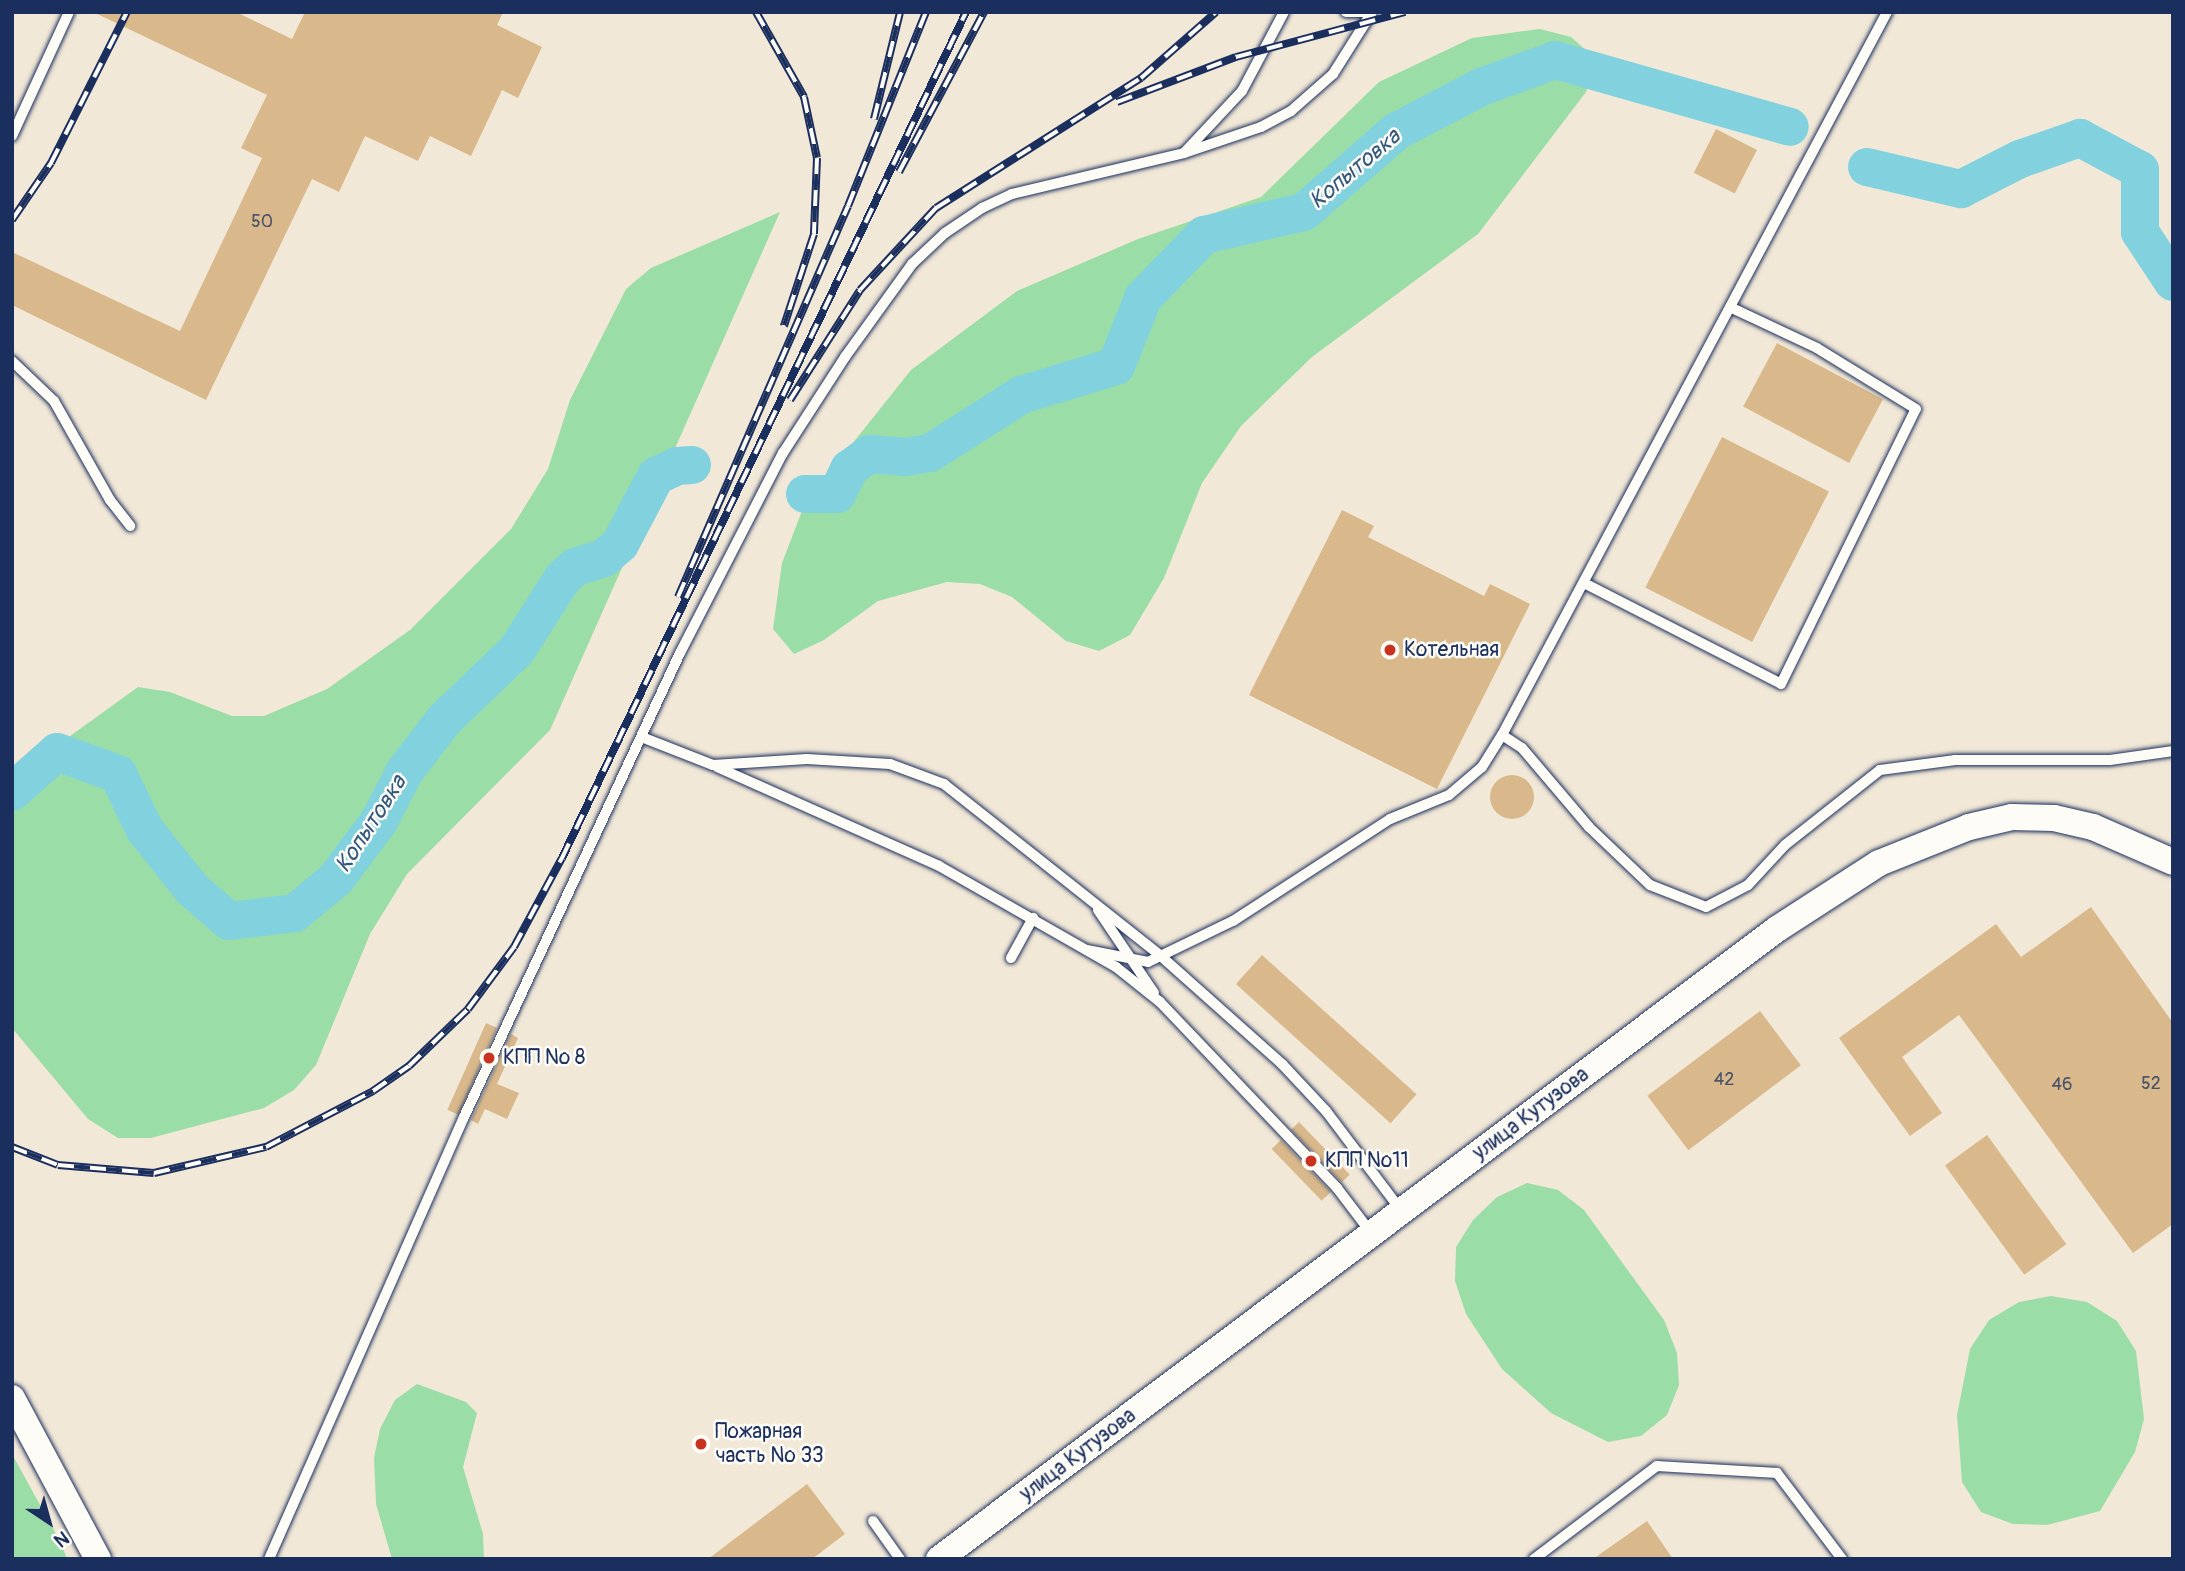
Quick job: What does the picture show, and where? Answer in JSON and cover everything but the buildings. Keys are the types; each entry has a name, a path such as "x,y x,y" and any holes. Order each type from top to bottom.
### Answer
{"street":[{"name":"улица Кутузова","path":"939,1559 1777,929 1879,863 1923,843 2012,817 2054,818 2128,839 2173,862"},
{"path":"12,1398 98,1559"}],"lane":[{"path":"12,136 69,12"},
{"path":"1184,153 1242,91 1284,12"},
{"path":"1346,12 1366,12"},
{"path":"269,1559 464,1117 644,738 717,576 783,453 912,264 945,233 1012,194 1184,153 1261,127 1291,111 1333,75 1372,12"},
{"path":"1087,950 1132,961 1147,962 1162,957 1233,921 1390,820 1449,795 1482,767 1586,584 1887,12"},
{"path":"1586,584 1781,684 1916,409 1817,348 1730,307"},
{"path":"12,361 54,401 110,500 130,526"},
{"path":"1502,735 1522,748 1589,827 1650,886 1706,907 1748,885 1785,845 1880,770 1955,760 2110,760 2173,751"},
{"path":"644,738 713,765 939,866 1087,950 1160,1002"},
{"path":"713,765 807,759 909,768 951,789 1162,957 1311,1094 1401,1211"},
{"path":"1090,900 1160,1002 1337,1188 1373,1234"},
{"path":"1011,958 1033,918"},
{"path":"1534,1559 1657,1466 1777,1473 1842,1559"},
{"path":"873,1521 897,1558"}],"green space":[{"path":"1540,29 1571,37 1597,60 1586,92 1478,234 1312,357 1241,426 1202,483 1164,578 1130,635 1099,651 1066,641 1012,597 980,584 947,582 878,601 824,640 794,654 773,629 782,563 805,503 911,370 1017,291 1138,239 1261,197 1379,82 1472,38"},
{"path":"780,212 550,730 407,874 370,934 316,1065 294,1090 264,1108 151,1138 118,1138 88,1119 12,1028 12,778 138,687 170,692 232,716 264,716 327,689 410,630 511,529 548,469 570,400 626,289 651,268"},
{"path":"1527,1183 1558,1190 1584,1210 1664,1320 1677,1353 1679,1385 1667,1415 1641,1436 1608,1442 1551,1413 1502,1369 1466,1314 1455,1281 1456,1247 1473,1220 1497,1197"},
{"path":"2051,1296 2087,1302 2117,1321 2136,1351 2144,1419 2135,1452 2100,1511 2047,1525 2013,1524 1981,1512 1962,1482 1957,1415 1970,1349 1989,1320 2019,1302"},
{"path":"417,1384 466,1402 477,1413 463,1467 483,1534 484,1559 392,1559 376,1504 374,1458 380,1429 395,1400"},
{"path":"12,1454 61,1543 67,1559 12,1559"}],"waterway":[{"name":"Копытовка","path":"805,494 837,494 849,469 870,454 905,457 930,453 1021,395 1116,366 1143,298 1204,235 1304,212 1397,131 1481,87 1555,60 1790,127"},
{"name":"Копытовка","path":"1867,167 1961,189 2020,159 2080,138 2140,170 2140,232 2173,282"},
{"name":"Копытовка","path":"12,792 57,752 118,774 145,830 192,889 229,921 295,913 336,879 379,821 405,771 444,720 517,650 562,579 575,567 604,558 620,544 656,476 677,466 692,465"}],"railway":[{"path":"12,220 51,163 127,12"},
{"path":"756,12 804,97 817,158 814,234 784,326"},
{"path":"874,119 900,12"},
{"path":"678,597 848,206 926,12"},
{"path":"12,1147 58,1165 154,1173 266,1147 373,1091 409,1066 468,1009 514,947 562,858 966,12"},
{"path":"899,172 984,12"},
{"path":"790,400 860,290 936,208 1141,78 1216,12"},
{"path":"1117,102 1236,57 1405,12"}],"place":[{"name":"Котельная","path":"1390,650"},
{"name":"КПП № 8","path":"489,1058"},
{"name":"КПП №11","path":"1311,1161"},
{"name":"Пожарная часть № 33","path":"701,1444"}]}
